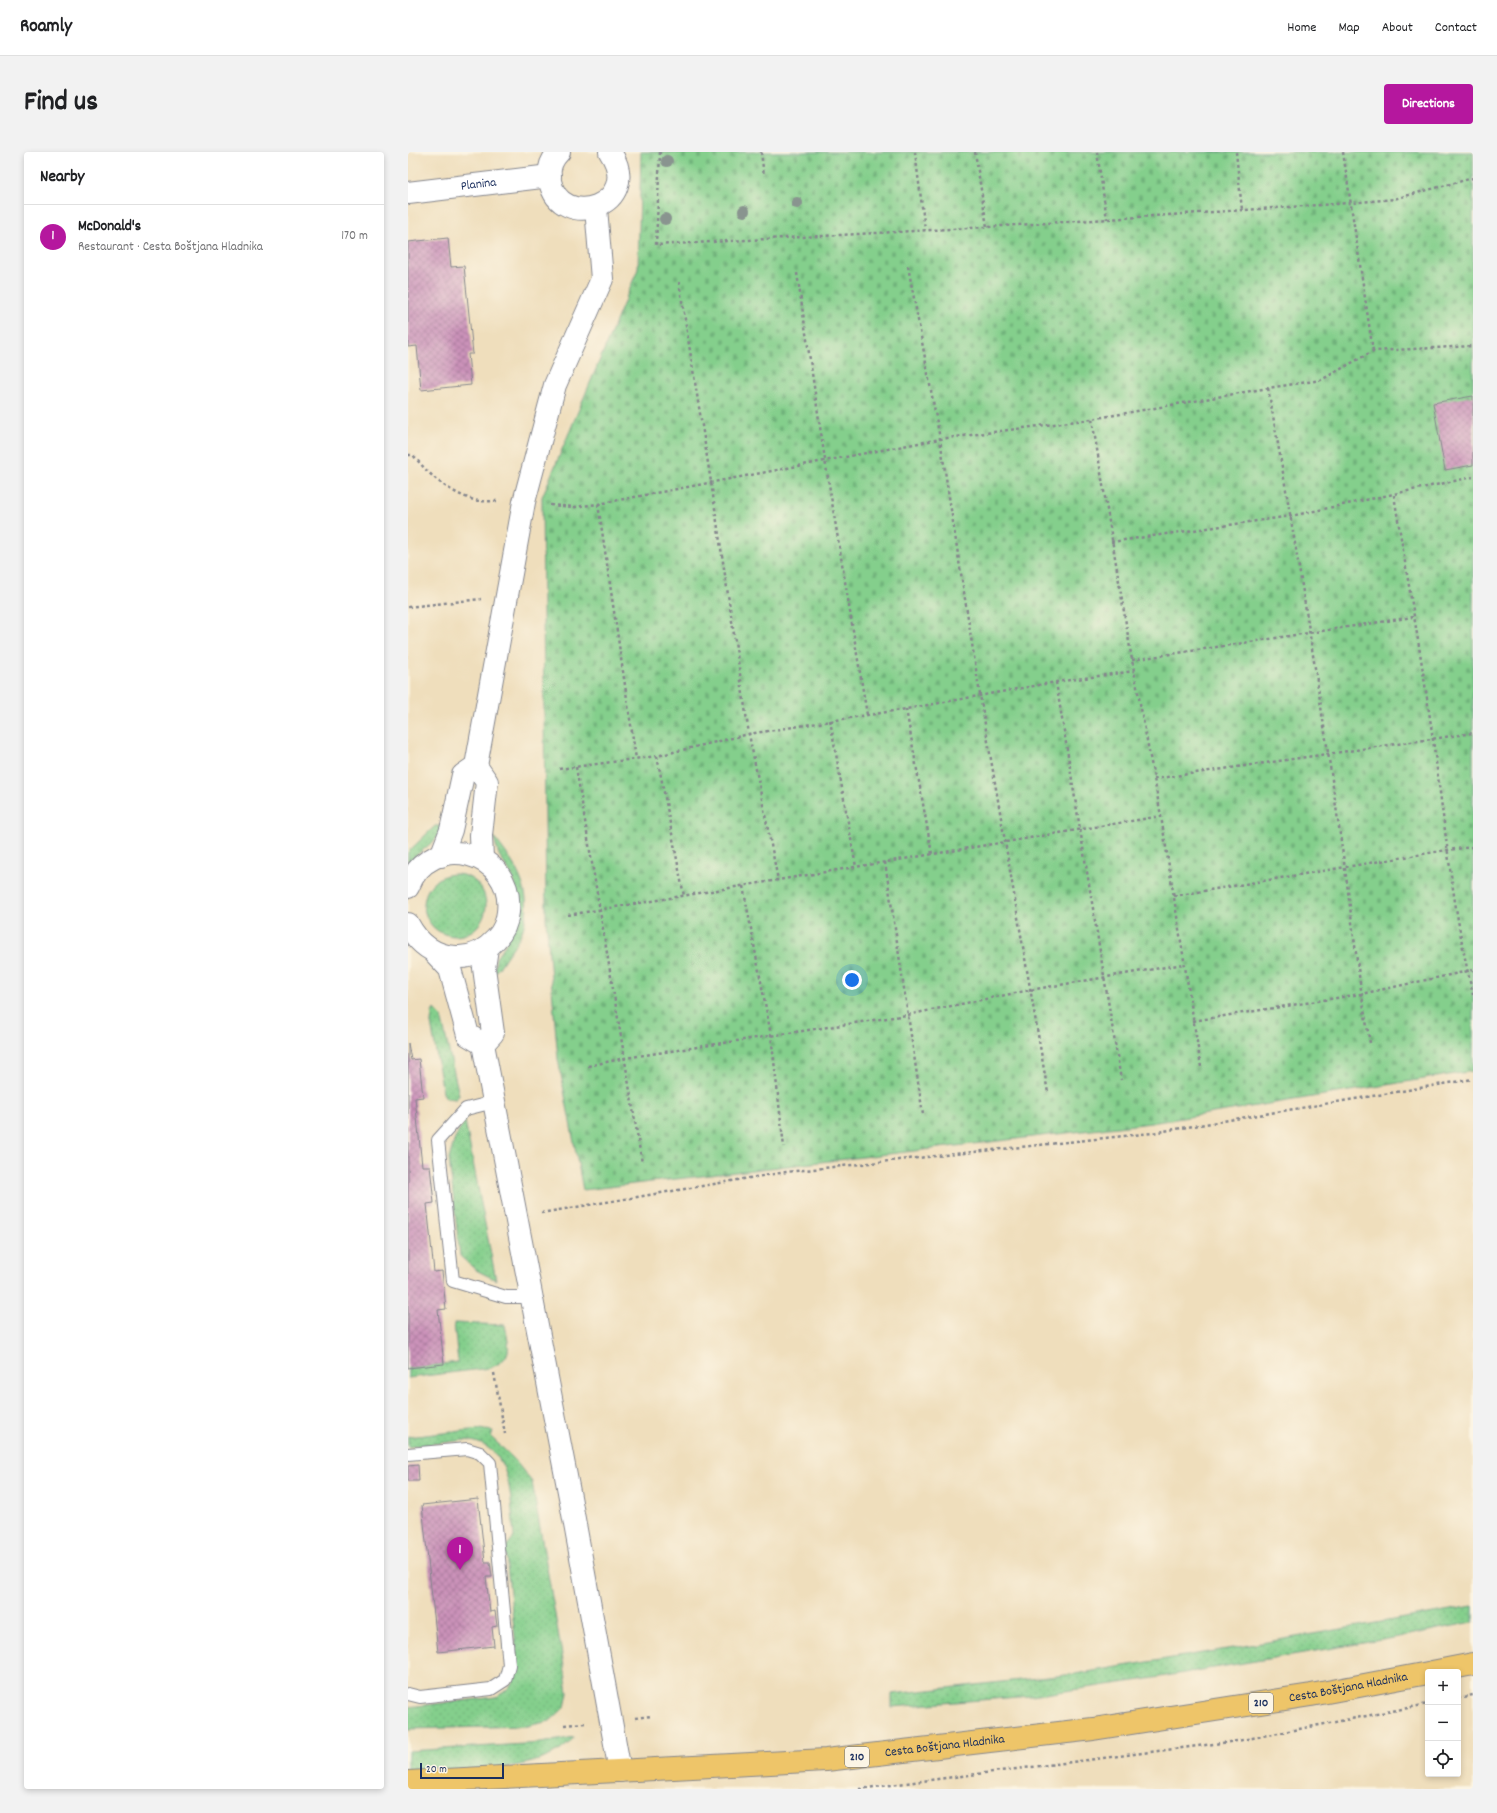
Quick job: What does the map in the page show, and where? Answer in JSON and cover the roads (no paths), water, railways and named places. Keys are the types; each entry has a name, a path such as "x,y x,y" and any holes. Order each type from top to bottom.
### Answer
{"main road":[{"path":"1447,1669 1473,1664"},
{"name":"Cesta Boštjana Hladnika","path":"408,1782 826,1760 1093,1729 1311,1695 1425,1674"}],"street":[{"path":"559,152 550,166 550,176 554,192 565,203 574,208 585,209 596,208 605,202 613,194 618,183 616,161 610,152"},
{"name":"Planina","path":"408,193 550,176"},
{"path":"482,859 481,835 487,782 476,766 524,502 555,385 602,279 596,208"},
{"path":"440,856 451,830 463,775 476,766"},
{"path":"408,887 411,880 421,867 434,858 449,853 465,853 482,859 496,870 505,885 509,902 508,919 500,936 487,948 475,954 462,957 449,957 435,953"},
{"path":"409,929 424,946 435,953 450,969 468,1035 483,1044 532,1296 620,1771"},
{"path":"483,1044 492,1033 484,968 487,948"}],"lane":[{"path":"494,1102 466,1109 438,1140 453,1281 506,1297 532,1296"},
{"path":"408,1454 467,1449 480,1453 490,1464 509,1665 505,1680 492,1689 420,1697 408,1694"}],"place":[{"name":"McDonald's","path":"460,1570"}]}
